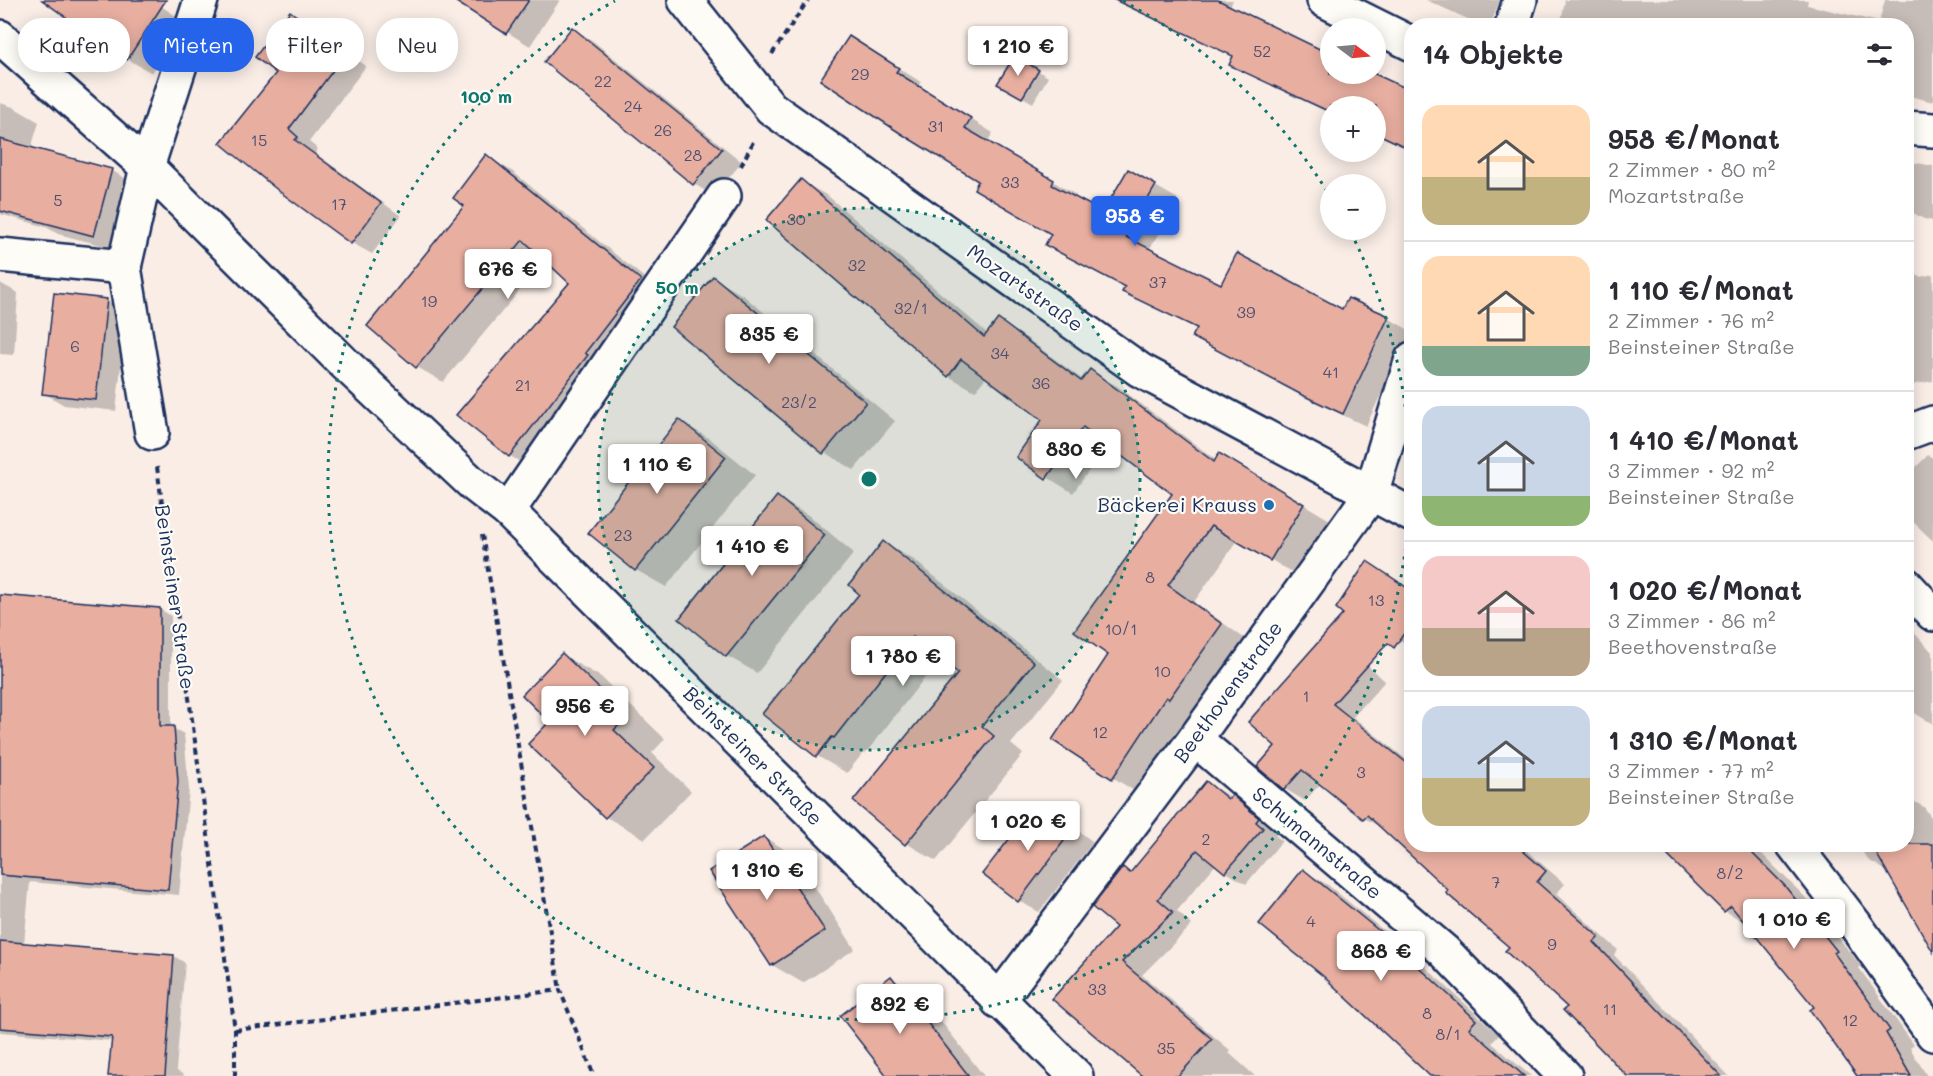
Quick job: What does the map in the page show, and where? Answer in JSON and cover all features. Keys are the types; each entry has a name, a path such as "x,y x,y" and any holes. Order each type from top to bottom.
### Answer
{"street":[{"path":"152,433 124,267 147,167 201,0"},
{"name":"Mozartstraße","path":"686,0 762,96 1140,370 1404,511"},
{"path":"1324,0 1404,40"},
{"path":"1514,18 1520,0"},
{"name":"Beinsteiner Straße","path":"0,37 147,167 342,361 473,484 507,511 1076,1076"},
{"path":"1914,129 1933,130"},
{"path":"507,511 724,196"},
{"path":"0,255 124,267"},
{"name":"Beethovenstraße","path":"998,1001 1196,739 1371,494 1404,385"},
{"path":"1914,430 1933,423"},
{"path":"1914,594 1933,614"},
{"name":"Schumannstraße","path":"1196,739 1444,951 1564,1076"},
{"path":"1799,852 1854,923 1933,1034"}],"path":[{"path":"724,196 762,96 808,0"},
{"name":"Beinsteiner Straße","path":"152,433 235,1030 235,1076"},
{"path":"473,484 560,990 594,1076"},
{"path":"235,1030 560,990"}],"building":[{"path":"42,0 166,0 154,18 142,18 142,37 130,55 130,18 67,18"},
{"path":"453,0 529,0 506,34"},
{"path":"1115,0 1218,0 1320,49 1320,84 1386,84 1386,79 1404,87 1404,146 1386,138 1386,96 1320,96 1320,107 1229,65 1233,56"},
{"path":"290,11 299,18 285,18"},
{"path":"572,27 722,149 693,185 544,62"},
{"path":"849,36 899,68 896,72 971,118 965,128 1054,180 1052,185 1103,212 1128,169 1156,185 1126,237 1221,284 1237,253 1342,309 1348,298 1389,316 1343,414 1192,337 1197,328 1122,292 1125,287 1045,245 1051,234 974,189 978,181 820,80"},
{"path":"266,43 266,65 255,57"},
{"path":"1015,55 1039,70 1022,98 997,84"},
{"path":"332,72 289,129 298,137 295,140 381,203 351,244 280,192 220,143 276,73"},
{"path":"0,139 112,169 94,236 0,211"},
{"path":"486,154 641,280 585,353 588,355 509,457 456,415 569,283 523,240 416,368 367,326 464,206 453,198"},
{"path":"801,179 984,337 998,319 1081,381 1090,369 1214,462 1219,453 1304,504 1270,561 1211,526 1168,585 1222,624 1169,699 1166,697 1112,779 1052,740 1108,655 1074,631 1172,494 1083,427 1046,479 1016,457 1042,420 961,359 948,377 766,220"},
{"path":"713,276 866,402 823,454 671,327"},
{"path":"54,293 107,299 96,400 42,394"},
{"path":"679,419 726,457 635,571 588,533"},
{"path":"777,496 825,535 726,657 679,619"},
{"path":"883,541 1034,662 982,726 994,736 905,845 853,801 958,673 913,637 834,738 832,737 816,757 762,714 859,594 849,585"},
{"path":"1367,561 1404,586 1404,634 1394,648 1388,643 1333,704 1404,761 1404,849 1367,815 1363,819 1302,770 1284,790 1257,767 1275,746 1248,722 1343,614 1336,608"},
{"path":"0,595 160,608 160,726 174,726 178,782 168,890 0,875"},
{"path":"562,653 628,716 614,730 654,768 605,818 528,744 549,722 522,695"},
{"path":"1206,781 1228,799 1232,795 1259,818 1256,822 1263,828 1225,873 1197,850 1158,899 1173,912 1122,962 1212,1039 1178,1076 1142,1076 1052,999 1116,927 1092,907 1123,867 1130,873"},
{"path":"1038,802 1073,829 1018,902 982,874"},
{"path":"764,836 825,931 771,966 709,871"},
{"path":"1914,844 1933,844 1933,952 1876,852 1914,852"},
{"path":"1407,852 1524,852 1546,871 1537,882 1599,937 1594,942 1721,1076 1627,1076 1563,1010 1567,1007 1505,951 1509,947 1446,893 1448,890"},
{"path":"1664,852 1751,852 1784,885 1837,951 1834,953 1890,1030 1886,1033 1911,1076 1857,1076 1810,1010 1814,1007 1731,906 1724,912"},
{"path":"1303,869 1383,934 1476,1020 1469,1028 1524,1076 1430,1076 1323,976 1259,924"},
{"path":"0,941 174,955 165,1076 108,1076 112,1037 0,1028"},
{"path":"891,976 969,1076 887,1076 840,1016"}],"place":[{"name":"Bäckerei Krauss","path":"1269,505"}]}
